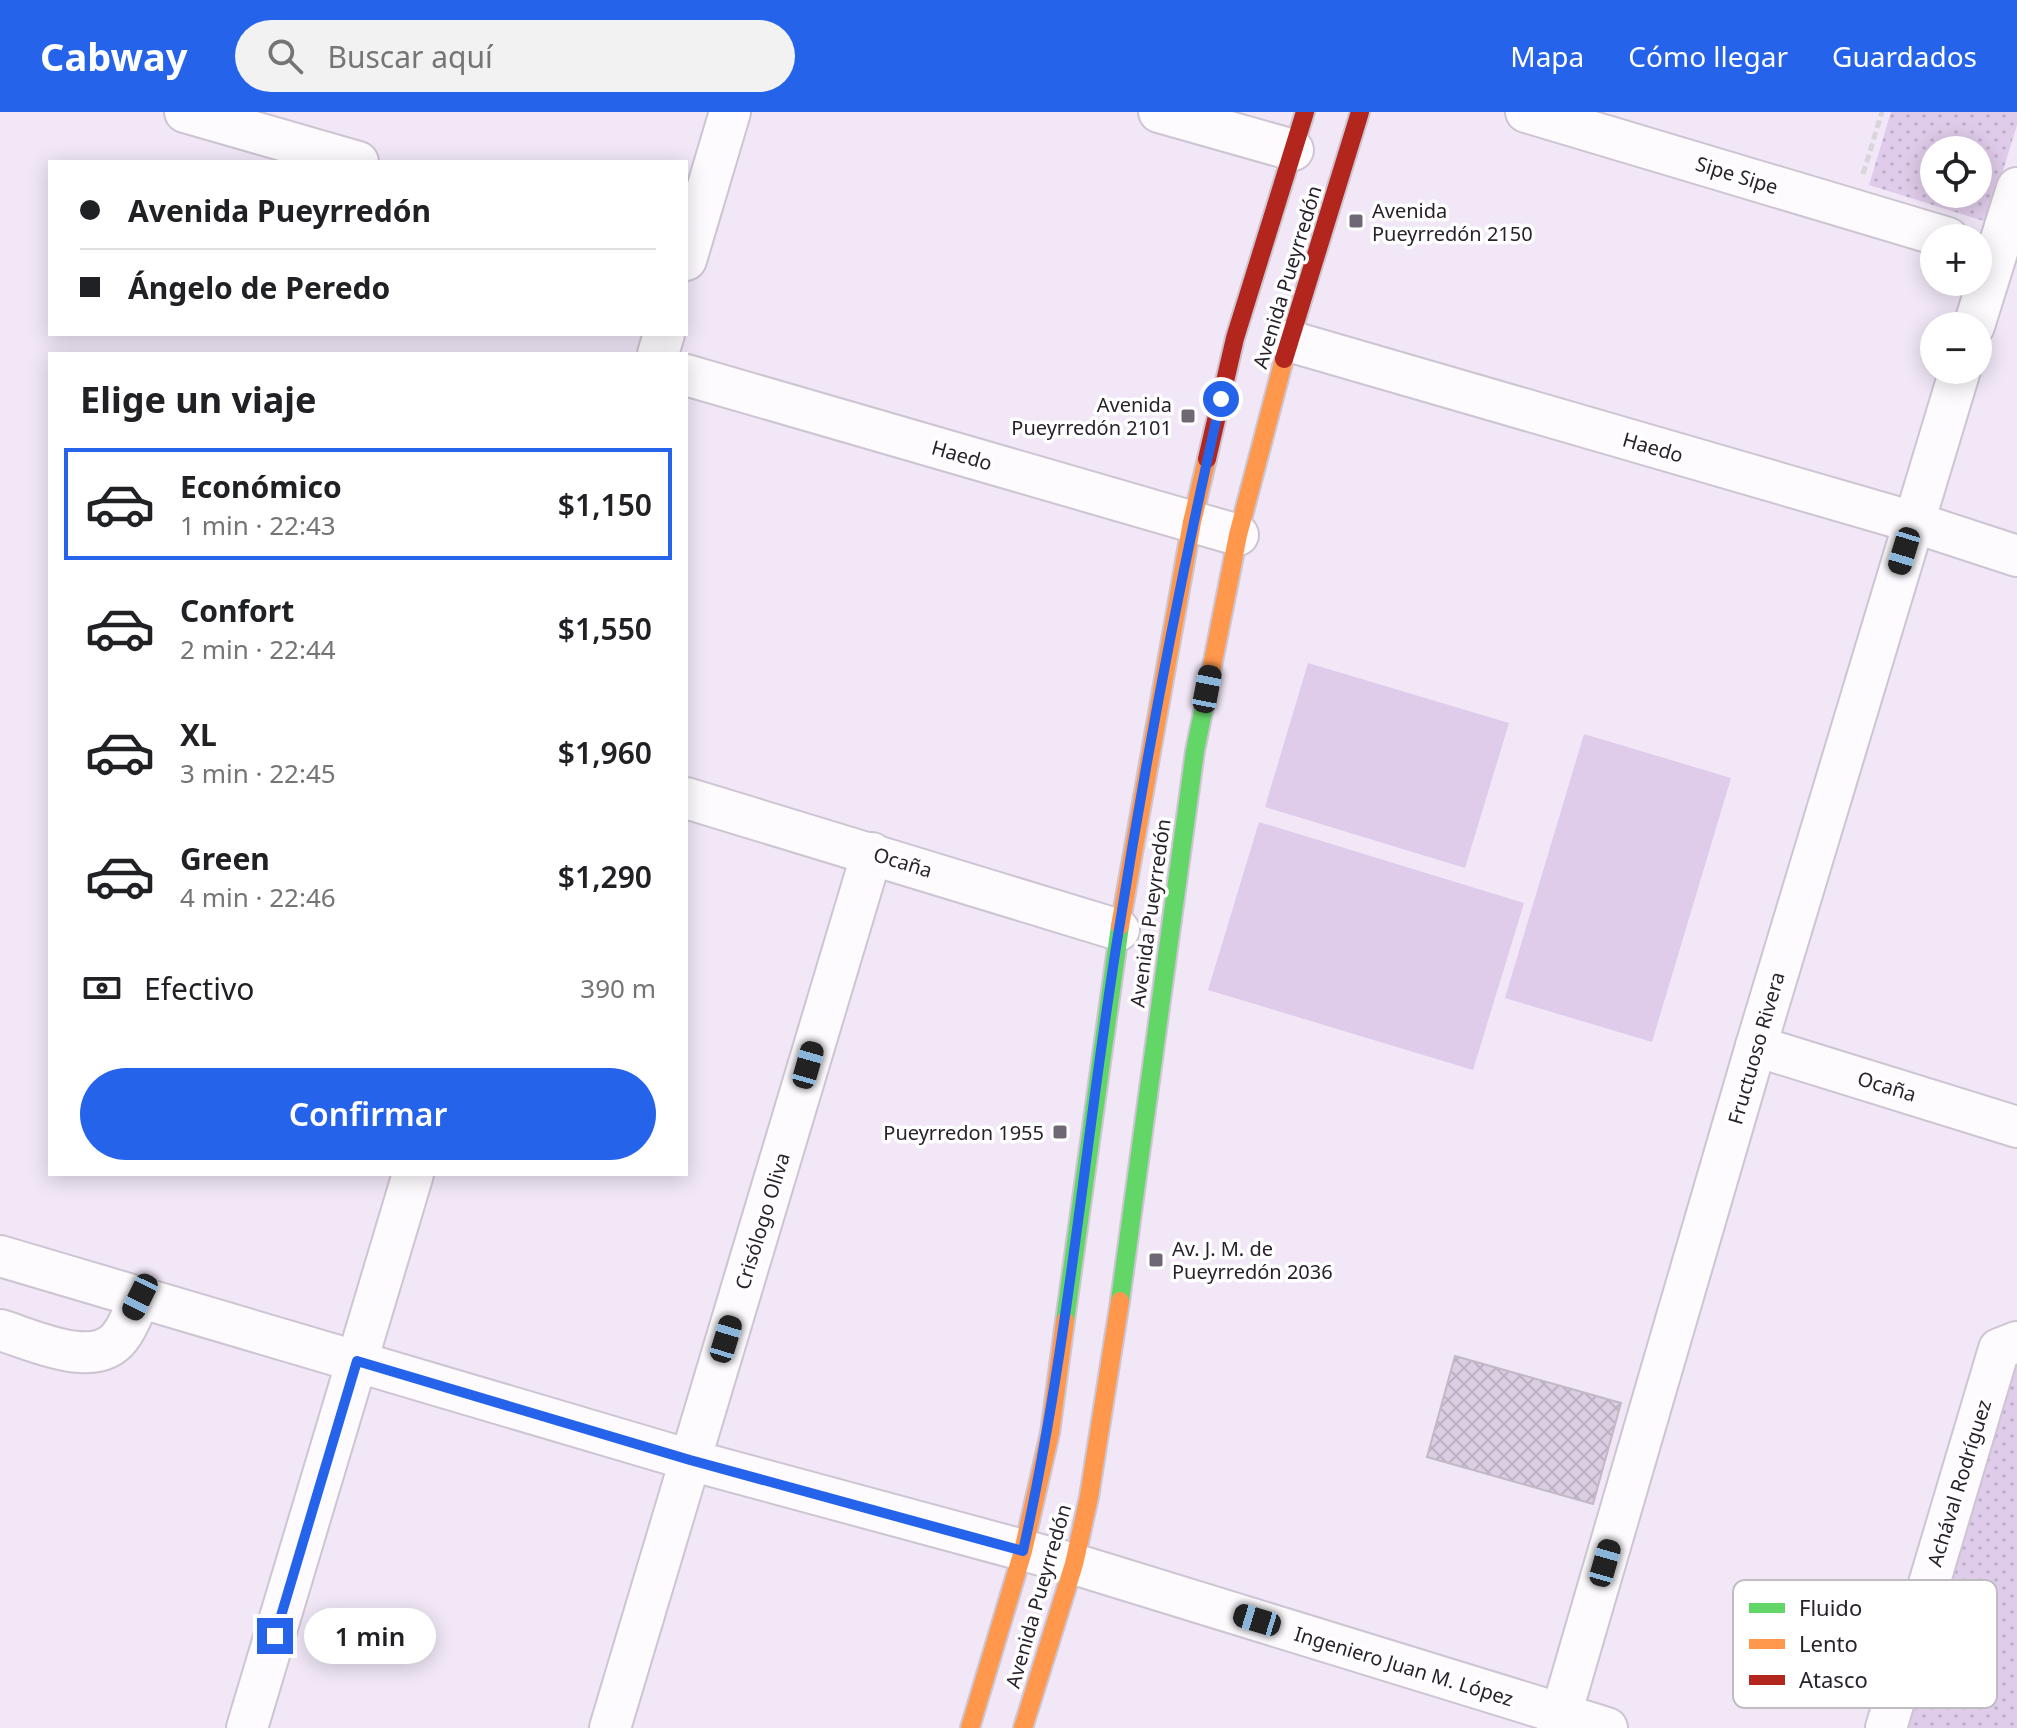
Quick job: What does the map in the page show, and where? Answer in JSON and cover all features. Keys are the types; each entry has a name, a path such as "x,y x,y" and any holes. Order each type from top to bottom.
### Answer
{"main road":[{"name":"Avenida Pueyrredón","path":"970,1728 1023,1551 1050,1433 1119,930 1192,522 1235,338 1305,112"},
{"name":"Avenida Pueyrredón","path":"1023,1728 1074,1564 1089,1497 1127,1256 1195,751 1238,535 1289,341 1360,112"}],"street":[{"path":"185,112 351,160"},
{"path":"688,251 730,112"},
{"path":"1159,112 1293,150"},
{"name":"Sipe Sipe","path":"1526,112 1920,230"},
{"path":"1992,241 2017,188"},
{"name":"Haedo","path":"1289,341 1913,522 2017,556"},
{"name":"Haedo","path":"688,376 1238,535"},
{"name":"Fructuoso Rivera","path":"1559,1721 1756,1046 1956,384"},
{"name":"Ocaña","path":"688,799 1119,930"},
{"name":"Crisólogo Oliva","path":"610,1728 872,853"},
{"name":"Ocaña","path":"1756,1046 2017,1127"},
{"path":"247,1728 412,1176"},
{"name":"Ingeniero Juan M. López","path":"0,1256 690,1460 1074,1564 1559,1721 1607,1728"},
{"path":"0,1330 71,1351 98,1352 119,1339 140,1297"},
{"name":"Achával Rodríguez","path":"1930,1580 1999,1349 2017,1342"},
{"name":"Achával Rodríguez","path":"1886,1728 1892,1708"}],"path":[{"path":"1852,209 1882,112"}],"shaded area":[{"path":"1891,112 2017,112 2017,125 1992,206 1992,136 1920,136 1920,201 1869,185"},
{"path":"1942,208 1991,208 1987,222"},
{"path":"1308,663 1509,723 1465,868 1265,807"},
{"path":"1584,734 1731,778 1652,1042 1505,998"},
{"path":"1259,822 1524,903 1473,1070 1208,990"},
{"path":"2017,1359 2017,1728 1897,1728 1904,1708 1997,1708 1997,1580 1945,1580"}],"building":[{"path":"1455,1356 1621,1403 1593,1504 1427,1457"}],"traffic: fast":[{"path":"1120,1301 1195,751 1206,697"},
{"path":"1065,1321 1120,926"}],"traffic: slow":[{"path":"1206,697 1238,535 1284,359"},
{"path":"1120,926 1192,522 1207,459"},
{"path":"1023,1728 1074,1564 1089,1497 1120,1301"},
{"path":"970,1728 1023,1551 1050,1433 1065,1321"}],"traffic: jam":[{"path":"1207,459 1235,338 1305,112"},
{"path":"1284,359 1360,112"}],"place":[{"name":"Avenida Pueyrredón 2150","path":"1356,221"},
{"name":"Avenida Pueyrredón 2101","path":"1188,416"},
{"name":"Pueyrredon 1955","path":"1060,1132"},
{"name":"Av. J. M. de Pueyrredón 2036","path":"1156,1260"}],"route":[{"path":"275,1636 357,1361 690,1460 1023,1551 1050,1433 1119,930 1192,522 1221,399"}]}
